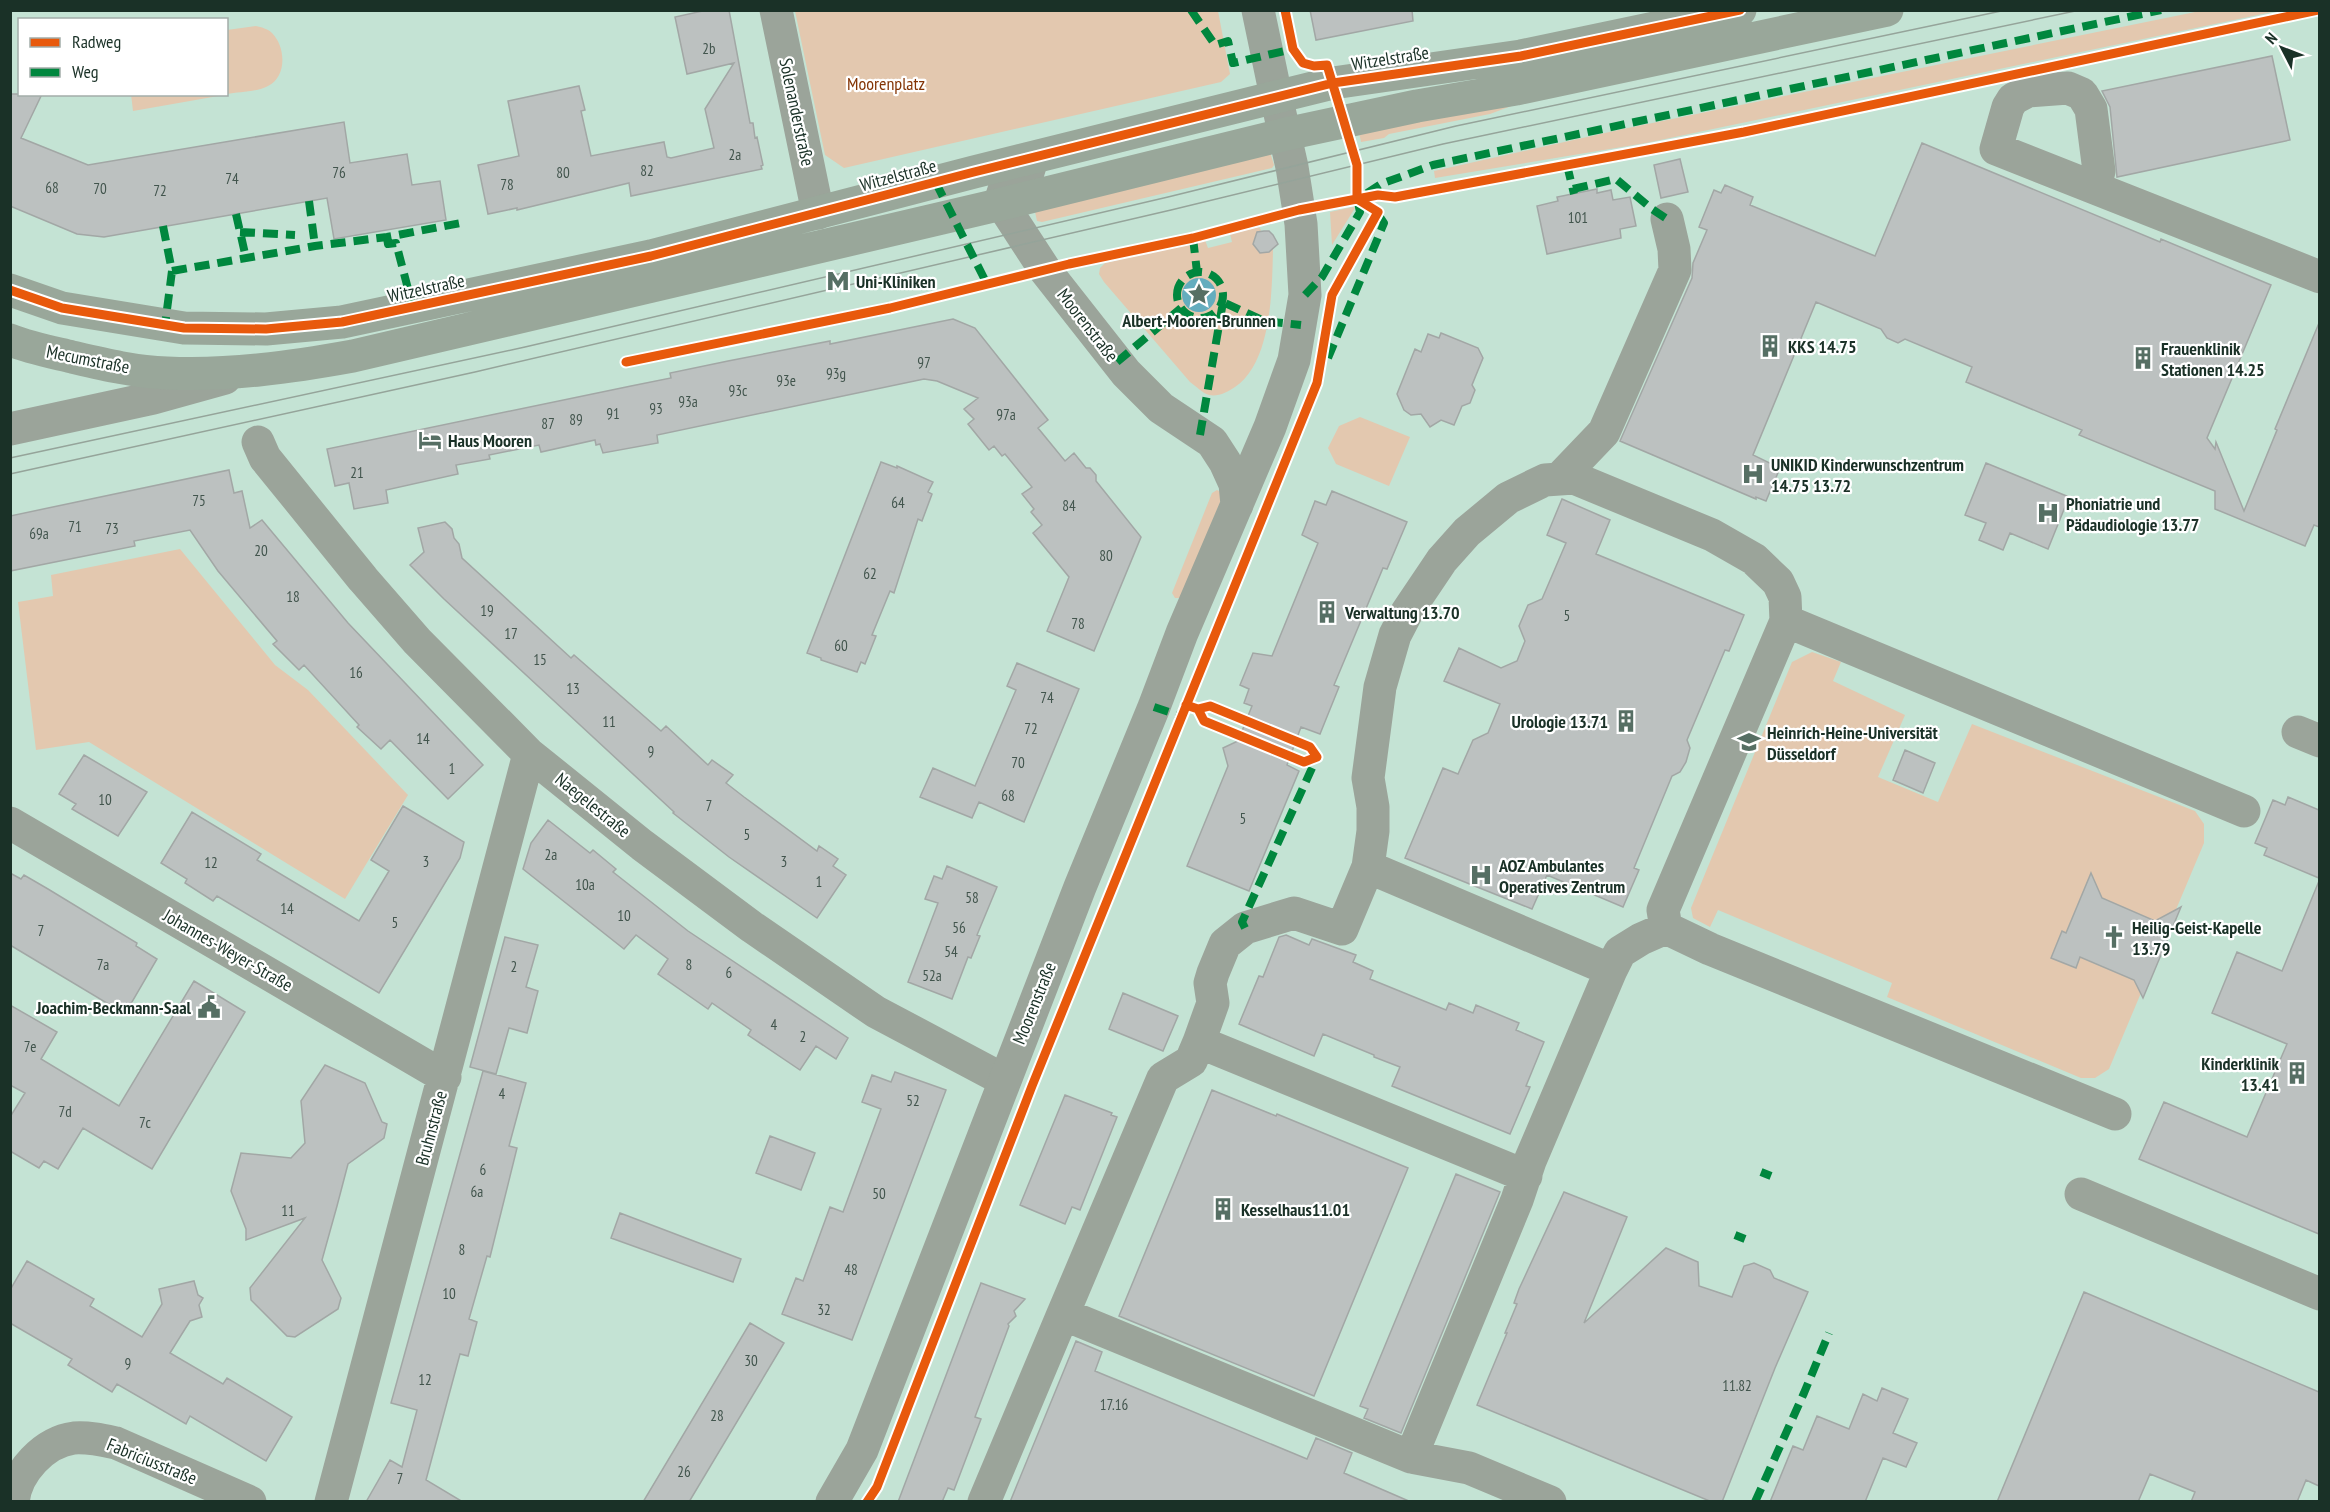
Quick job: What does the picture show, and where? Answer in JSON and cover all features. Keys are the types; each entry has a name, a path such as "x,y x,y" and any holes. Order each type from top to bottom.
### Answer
{"main road":[{"name":"Witzelstraße","path":"10,290 62,308 184,328 267,329 342,322 651,256 974,172 1343,81 1521,56 1740,10"},
{"path":"249,371 284,368 353,356 1002,204 1286,134 1417,106 1516,89 1887,10"},
{"name":"Mecumstraße","path":"10,340 36,349 96,363 166,373 249,371"}],"street":[{"name":"Solenanderstraße","path":"776,10 818,213"},
{"name":"Moorenstraße","path":"832,1502 862,1450 1004,1080 1182,633 1270,428 1296,352 1305,295 1301,224 1286,134 1258,10"},
{"path":"1002,204 1001,199 1008,185 1013,181 1026,179 1032,159"},
{"path":"2095,188 2319,277"},
{"name":"Moorenstraße","path":"1002,204 1045,270 1126,374 1161,408 1212,442 1235,484 1237,505"},
{"path":"1560,478 1604,432 1675,270 1674,249 1667,219"},
{"path":"10,429 153,398 249,371"},
{"path":"1212,442 1241,442 1270,428"},
{"name":"Naegelestraße","path":"258,442 265,458 378,597 417,641 529,754 642,845 762,934 876,1012 1004,1080"},
{"path":"984,1502 1162,1078 1191,1061 1213,1003 1210,983 1225,944 1245,928 1294,913 1342,929 1368,867 1373,831 1373,807 1368,778 1380,687 1395,635 1407,612 1442,561 1467,532 1508,498 1545,480 1574,478 1712,535 1754,559 1778,582 1785,597 1786,621 1664,910 1666,928"},
{"path":"1786,621 2244,811"},
{"name":"Bruhnstraße","path":"331,1502 529,754"},
{"name":"Johannes-Weyer-Straße","path":"10,823 445,1077"},
{"path":"1368,867 1611,970"},
{"path":"1411,1457 1526,1176 1530,1161 1611,970 1620,952 1641,939 1666,928 1710,949 2115,1114"},
{"path":"1199,1042 1526,1176"},
{"path":"2081,1194 2319,1294"},
{"path":"1063,1314 1411,1457 1469,1468 1550,1502"},
{"name":"Fabriciusstraße","path":"14,1502 15,1489 25,1469 46,1450 72,1438 93,1438 116,1443 250,1502"}],"green space":[{"path":"2205,10 2277,11 1646,143 1435,178 1434,171 1623,129"},
{"name":"Moorenplatz","path":"795,11 1218,11 1230,74 1221,82 844,168 825,155"},
{"path":"256,26 264,28 277,39 282,61 279,76 274,82 253,91 228,94 228,30"},
{"path":"131,96 218,96 133,111"},
{"path":"1527,100 1490,114 1389,134 1384,138 1361,142 1359,132"},
{"path":"1270,152 1274,165 1272,168 1042,222 1037,221 1034,207"},
{"path":"1355,208 1332,245 1330,212"},
{"path":"1259,227 1261,230 1254,239 1255,247 1262,252 1273,249 1270,304 1263,343 1247,376 1229,391 1219,395 1209,395 1190,382 1104,282 1099,274 1100,268 1105,263 1205,240 1208,248 1232,242 1230,234"},
{"path":"1360,417 1410,437 1389,486 1336,464 1328,448 1339,426"},
{"path":"1217,490 1221,492 1222,498 1181,598 1175,598 1172,593 1212,493"},
{"path":"180,549 275,665 308,690 408,795 345,899 89,742 36,750 18,602 53,596 51,575"},
{"path":"1812,652 1841,662 1833,681 1905,715 1878,777 1938,802 1972,724 2195,811 2204,824 2204,843 2109,1069 2095,1078 2081,1078 1887,997 1892,983 1718,910 1710,927 1693,918 1691,908 1792,662"}],"water":[{"name":"Albert-Mooren-Brunnen","path":"1199,278 1211,283 1216,295 1211,307 1199,312 1187,307 1182,295 1187,283"}],"building":[{"path":"707,10 729,10 750,123 753,123 755,138 757,137 762,169 631,196 629,183 517,210 517,208 488,214 478,165 519,156 508,101 579,86 585,110 581,111 591,156 664,142 667,157 671,158 714,148 705,109 734,63 687,74 675,17"},
{"path":"1310,10 1412,10 1413,21 1316,40"},
{"path":"2272,56 2290,140 2117,177 2110,107 2102,91"},
{"path":"10,94 18,94 18,96 41,96 21,138 88,165 344,122 350,163 407,154 412,185 440,181 446,220 334,239 327,198 104,237 77,234 10,206"},
{"path":"1922,143 2160,242 2161,239 2271,285 2207,438 2215,449 2216,442 2244,511 2319,323 2319,527 2314,525 2305,546 2215,509 2215,491 2079,435 2082,430 1966,382 1972,367 1905,339 1898,343 1887,338 1881,329 1816,302 1753,455 1780,468 1766,501 1756,497 1756,499 1620,441 1692,278 1693,263 1707,230 1699,227 1714,190 1721,193 1725,185 1753,197 1750,205 1875,256"},
{"path":"1680,159 1688,192 1661,198 1654,165"},
{"path":"1597,189 1597,193 1611,190 1613,200 1630,197 1636,226 1620,229 1621,238 1547,254 1537,206 1558,201 1557,197"},
{"path":"1269,231 1278,244 1269,252 1260,253 1253,244 1257,232"},
{"path":"953,319 975,328 1048,420 1038,428 1065,461 1074,453 1086,468 1090,468 1096,475 1096,481 1141,537 1094,651 1047,631 1069,577 1033,533 1042,525 1031,512 1034,509 1022,494 1032,487 1005,454 1002,456 994,446 989,450 968,424 974,419 964,409 978,398 937,381 924,379 657,435 658,443 603,453 600,444 596,445 595,440 541,452 539,445 489,455 490,459 456,465 458,474 386,490 388,503 354,509 349,483 335,486 327,449 671,378 670,373"},
{"path":"1441,333 1478,348 1483,358 1472,385 1475,390 1470,403 1462,406 1454,425 1441,420 1430,427 1421,414 1411,415 1404,410 1397,394 1415,349 1421,352 1428,334 1439,338"},
{"path":"881,462 897,468 897,466 933,482 928,492 932,494 922,521 918,519 894,593 890,591 872,635 876,636 865,664 861,662 857,672 807,653"},
{"path":"1986,463 2069,497 2048,549 2010,533 2003,550 1979,540 1986,523 1965,515"},
{"path":"229,470 234,493 242,491 250,528 262,520 348,623 483,765 448,799 390,740 381,749 357,727 359,725 304,665 299,670 273,644 277,641 218,571 190,530 134,541 135,546 10,571 10,516"},
{"name":"Verwaltung 13.70","path":"1332,491 1407,522 1387,569 1383,568 1334,685 1339,687 1320,734 1301,727 1287,765 1299,771 1249,891 1187,866 1228,766 1223,748 1238,741 1252,706 1244,703 1249,689 1240,685 1253,653 1272,656 1318,543 1302,535 1315,501 1326,505"},
{"path":"1562,499 1610,520 1596,554 1744,615 1729,651 1725,650 1687,740 1690,748 1686,762 1680,772 1672,776 1634,868 1639,870 1623,907 1547,875 1532,909 1405,858 1443,768 1458,774 1473,740 1488,733 1500,704 1444,681 1459,648 1501,668 1517,661 1525,641 1519,626 1528,605 1542,599 1566,543 1547,535"},
{"path":"445,522 452,529 462,558 571,658 574,655 661,731 666,726 708,765 712,760 733,775 726,783 744,797 817,851 819,846 838,859 833,866 846,875 817,918 729,857 673,813 410,565 424,552 418,528"},
{"path":"1017,663 1079,689 1024,822 979,802 972,818 920,797 933,768 975,786 1016,690 1007,686"},
{"path":"1905,750 1935,763 1923,793 1893,780"},
{"path":"84,755 147,792 118,836 72,809 76,804 59,794"},
{"path":"2288,797 2319,810 2319,878 2264,855 2267,848 2255,843 2273,800 2285,805"},
{"path":"403,806 464,842 460,858 379,993 217,896 213,901 185,883 187,879 161,863 192,812 261,854 257,860 359,921 389,871 371,860"},
{"path":"548,820 590,853 593,850 616,869 613,872 688,931 848,1038 836,1059 816,1046 800,1070 748,1035 751,1030 712,1003 708,1009 658,974 668,959 636,935 624,949 523,869 531,843"},
{"path":"947,866 997,887 977,935 980,936 971,958 968,957 952,999 908,982 938,903 925,899 934,876 942,879"},
{"path":"10,873 21,879 24,875 48,889 137,943 136,946 157,959 125,1014 10,945"},
{"name":"Heilig-Geist-Kapelle 13.79","path":"2091,873 2102,898 2155,921 2181,907 2143,998 2134,980 2080,957 2076,968 2051,958 2062,931 2066,933"},
{"name":"Kinderklinik 13.41","path":"2319,881 2319,1234 2139,1159 2164,1102 2247,1137 2287,1044 2212,1013 2237,952 2282,971"},
{"path":"1286,935 1309,945 1312,939 1356,955 1353,962 1373,971 1370,979 1446,1010 1449,1003 1473,1013 1476,1005 1519,1023 1516,1030 1544,1042 1526,1086 1530,1087 1510,1134 1392,1086 1400,1067 1323,1034 1314,1056 1239,1024 1259,976 1263,977 1279,937"},
{"path":"505,937 538,945 526,987 538,991 527,1033 509,1028 496,1074 470,1067"},
{"path":"194,981 245,1012 152,1169 83,1128 58,1169 44,1161 39,1168 10,1151 10,1117 25,1093 10,1085 10,1005 57,1032 41,1059 119,1106"},
{"path":"1123,993 1178,1016 1163,1051 1109,1029"},
{"path":"325,1065 365,1083 382,1122 387,1124 384,1138 348,1164 322,1260 341,1298 338,1309 295,1337 287,1336 251,1300 250,1288 305,1218 246,1240 246,1229 231,1191 241,1153 291,1158 305,1143 301,1101"},
{"path":"483,1071 526,1083 509,1146 517,1148 490,1257 487,1256 469,1319 477,1322 468,1356 460,1354 426,1480 463,1502 366,1502 390,1460 402,1467 417,1410 391,1403"},
{"path":"895,1072 946,1090 852,1340 782,1314 796,1278 803,1281 830,1207 843,1212 881,1109 862,1102 872,1075 891,1082"},
{"path":"1212,1090 1408,1168 1314,1396 1119,1316"},
{"path":"1065,1095 1117,1117 1080,1210 1072,1207 1065,1224 1020,1205"},
{"path":"770,1136 815,1153 801,1190 756,1173"},
{"path":"1456,1174 1500,1192 1401,1433 1364,1418 1368,1409 1360,1406"},
{"path":"1564,1192 1627,1217 1584,1323 1666,1248 1698,1262 1699,1286 1732,1297 1744,1266 1754,1263 1770,1270 1774,1278 1808,1292 1722,1502 1712,1502 1477,1405 1507,1333 1505,1333 1517,1304 1514,1303 1519,1289"},
{"path":"620,1213 741,1259 733,1282 611,1238"},
{"path":"27,1261 94,1299 90,1306 142,1337 162,1304 159,1289 194,1281 198,1295 203,1298 199,1305 202,1317 190,1321 170,1353 223,1384 227,1378 292,1417 266,1461 190,1416 186,1424 117,1384 112,1392 68,1365 72,1359 10,1323 10,1290"},
{"path":"981,1283 1025,1299 1014,1311 1016,1316 1008,1324 975,1417 981,1419 954,1490 948,1488 942,1502 898,1502"},
{"path":"2084,1292 2319,1392 2319,1486 2306,1480 2297,1502 2191,1502 2195,1492 2150,1474 2138,1502 1997,1502"},
{"path":"750,1323 784,1343 689,1502 643,1502"},
{"path":"1076,1341 1102,1352 1095,1371 1307,1459 1316,1438 1352,1453 1344,1473 1411,1502 1010,1502"},
{"path":"1882,1388 1908,1399 1893,1433 1917,1443 1906,1467 1883,1458 1865,1502 1770,1502 1793,1446 1803,1450 1817,1416 1849,1429 1863,1394 1877,1401"}],"tram line":[{"path":"10,458 525,347 1168,197 1456,126 2006,10"},
{"path":"10,474 475,372 1171,210 1443,144 2080,10"}],"marked path":[{"path":"1191,10 1215,45 1228,41 1233,63 1293,49"},
{"path":"1367,193 1381,184 1433,165 2161,10"},
{"path":"1567,165 1574,194"},
{"path":"1573,189 1616,179 1667,219"},
{"path":"936,183 987,284"},
{"path":"1305,295 1322,277 1360,212 1357,198"},
{"path":"309,201 315,246"},
{"path":"1328,358 1384,223 1375,210"},
{"path":"236,214 246,258"},
{"path":"172,271 461,223"},
{"path":"163,226 172,271 165,325"},
{"path":"240,232 295,235"},
{"path":"387,238 388,244 396,243 413,308"},
{"path":"1193,238 1197,272"},
{"path":"1200,272 1216,279 1223,295 1216,311 1200,318 1184,311 1177,295 1184,279 1200,272"},
{"path":"1200,435 1223,302 1264,321 1301,325"},
{"path":"1117,362 1181,308"},
{"path":"1154,707 1181,716"},
{"path":"1245,928 1242,922 1317,757"},
{"path":"1761,1172 1771,1176"},
{"path":"1735,1235 1745,1239"},
{"path":"1755,1502 1829,1333"}],"cycle path":[{"path":"1285,10 1293,49 1303,63 1314,66 1327,65 1357,165 1357,199"},
{"path":"10,290 62,308 184,328 266,329 342,322 651,256 974,172 1333,83 1521,56 1740,10"},
{"path":"626,362 890,308 1069,264 1193,238 1299,210 1378,195 1395,197 1744,132 2318,10"},
{"path":"867,1502 877,1487 1032,1086 1317,383 1332,295 1378,212 1357,199"},
{"path":"1186,705 1198,709 1210,706 1310,747 1317,757 1304,762 1204,721 1198,709"}],"place":[{"name":"Uni-Kliniken","path":"838,281"},
{"name":"Albert-Mooren-Brunnen","path":"1199,294"},
{"name":"KKS 14.75","path":"1770,346"},
{"name":"Frauenklinik Stationen 14.25","path":"2143,358"},
{"name":"Haus Mooren","path":"430,440"},
{"name":"UNIKID Kinderwunschzentrum 14.75 13.72","path":"1753,474"},
{"name":"Phoniatrie und Pädaudiologie 13.77","path":"2048,513"},
{"name":"Verwaltung 13.70","path":"1327,612"},
{"name":"Urologie 13.71","path":"1626,721"},
{"name":"Heinrich-Heine-Universität Düsseldorf","path":"1749,742"},
{"name":"AOZ Ambulantes Operatives Zentrum","path":"1481,875"},
{"name":"Heilig-Geist-Kapelle 13.79","path":"2114,937"},
{"name":"Joachim-Beckmann-Saal","path":"209,1007"},
{"name":"Kinderklinik 13.41","path":"2297,1073"},
{"name":"Kesselhaus11.01","path":"1223,1209"}]}
